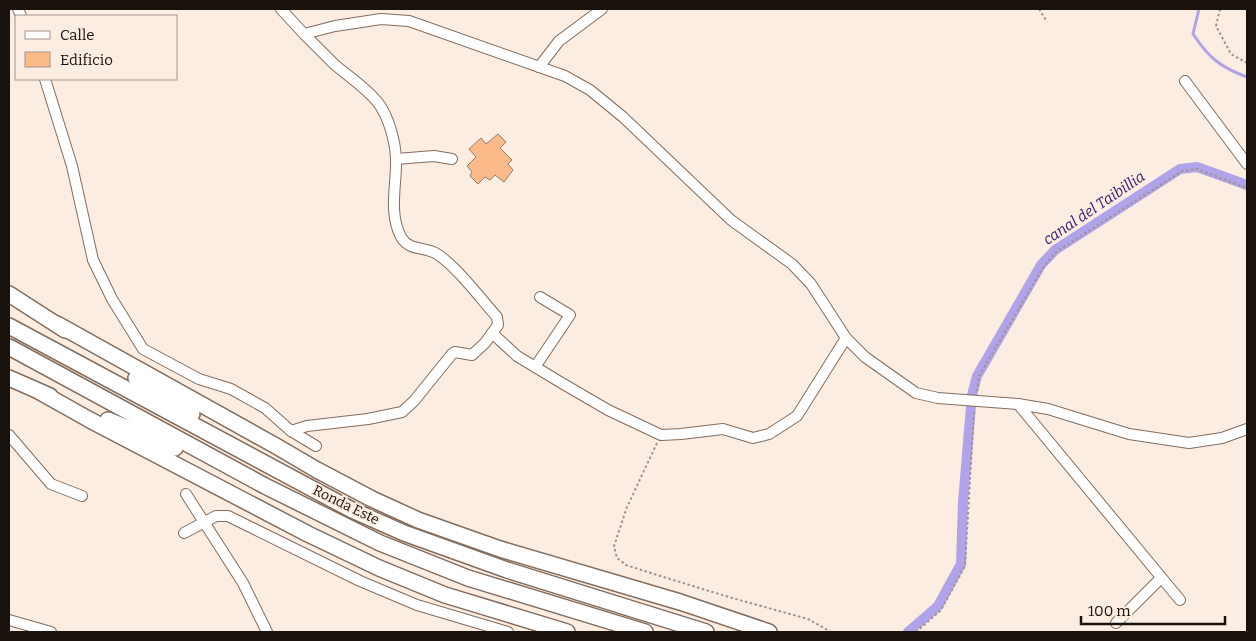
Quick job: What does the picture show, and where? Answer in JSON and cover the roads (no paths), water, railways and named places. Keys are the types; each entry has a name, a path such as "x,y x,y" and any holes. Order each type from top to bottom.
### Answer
{"highway":[{"path":"9,294 57,324 317,470 372,499 418,520 492,547 680,602 769,632"},
{"path":"57,324 84,344 204,422 246,446 275,468"},
{"name":"Ronda Este","path":"9,326 352,510 434,544 507,570 706,632"},
{"name":"Ronda Este","path":"9,347 265,486 380,543 468,578 645,632"},
{"path":"9,378 161,441 320,523 380,543"},
{"path":"40,392 308,534 380,568 445,595 567,632"}],"street":[{"path":"281,9 333,63 380,105 394,141 396,159 394,196 396,222 402,238 408,245 439,255 497,317 498,325 485,343 472,355 455,352 452,354 414,401 402,412 368,419 307,426 291,431"},
{"path":"539,67 559,41 602,9"},
{"path":"304,34 335,26 381,19 409,20 565,76 590,90 623,117 731,220 792,264 811,284 846,338 865,357 916,393 938,398 1018,404 1048,409 1129,434 1189,443 1222,438 1247,429"},
{"path":"45,80 72,166 93,260 112,299 143,349 199,380 231,389 265,408 291,431 316,446"},
{"path":"1185,81 1247,164"},
{"path":"396,159 434,156 452,159"},
{"path":"535,367 570,315 540,297"},
{"path":"492,333 518,356 535,367 600,406 661,435 723,429 753,438 769,434 797,416 846,338"},
{"path":"1018,404 1180,600"},
{"path":"9,435 51,484 82,496"},
{"path":"186,494 243,583 267,632"},
{"path":"184,533 216,516 228,516 360,581 417,605 508,632"},
{"path":"1116,623 1161,578"},
{"path":"9,620 51,632"}],"waterway":[{"path":"1199,9 1193,34 1216,61 1247,77"},
{"name":"canal del Taibillia","path":"972,395 977,376 1041,265 1055,250 1180,169 1197,167 1247,185"},
{"name":"canal del Taibillia","path":"908,632 938,606 961,564 963,502 971,406"}]}
